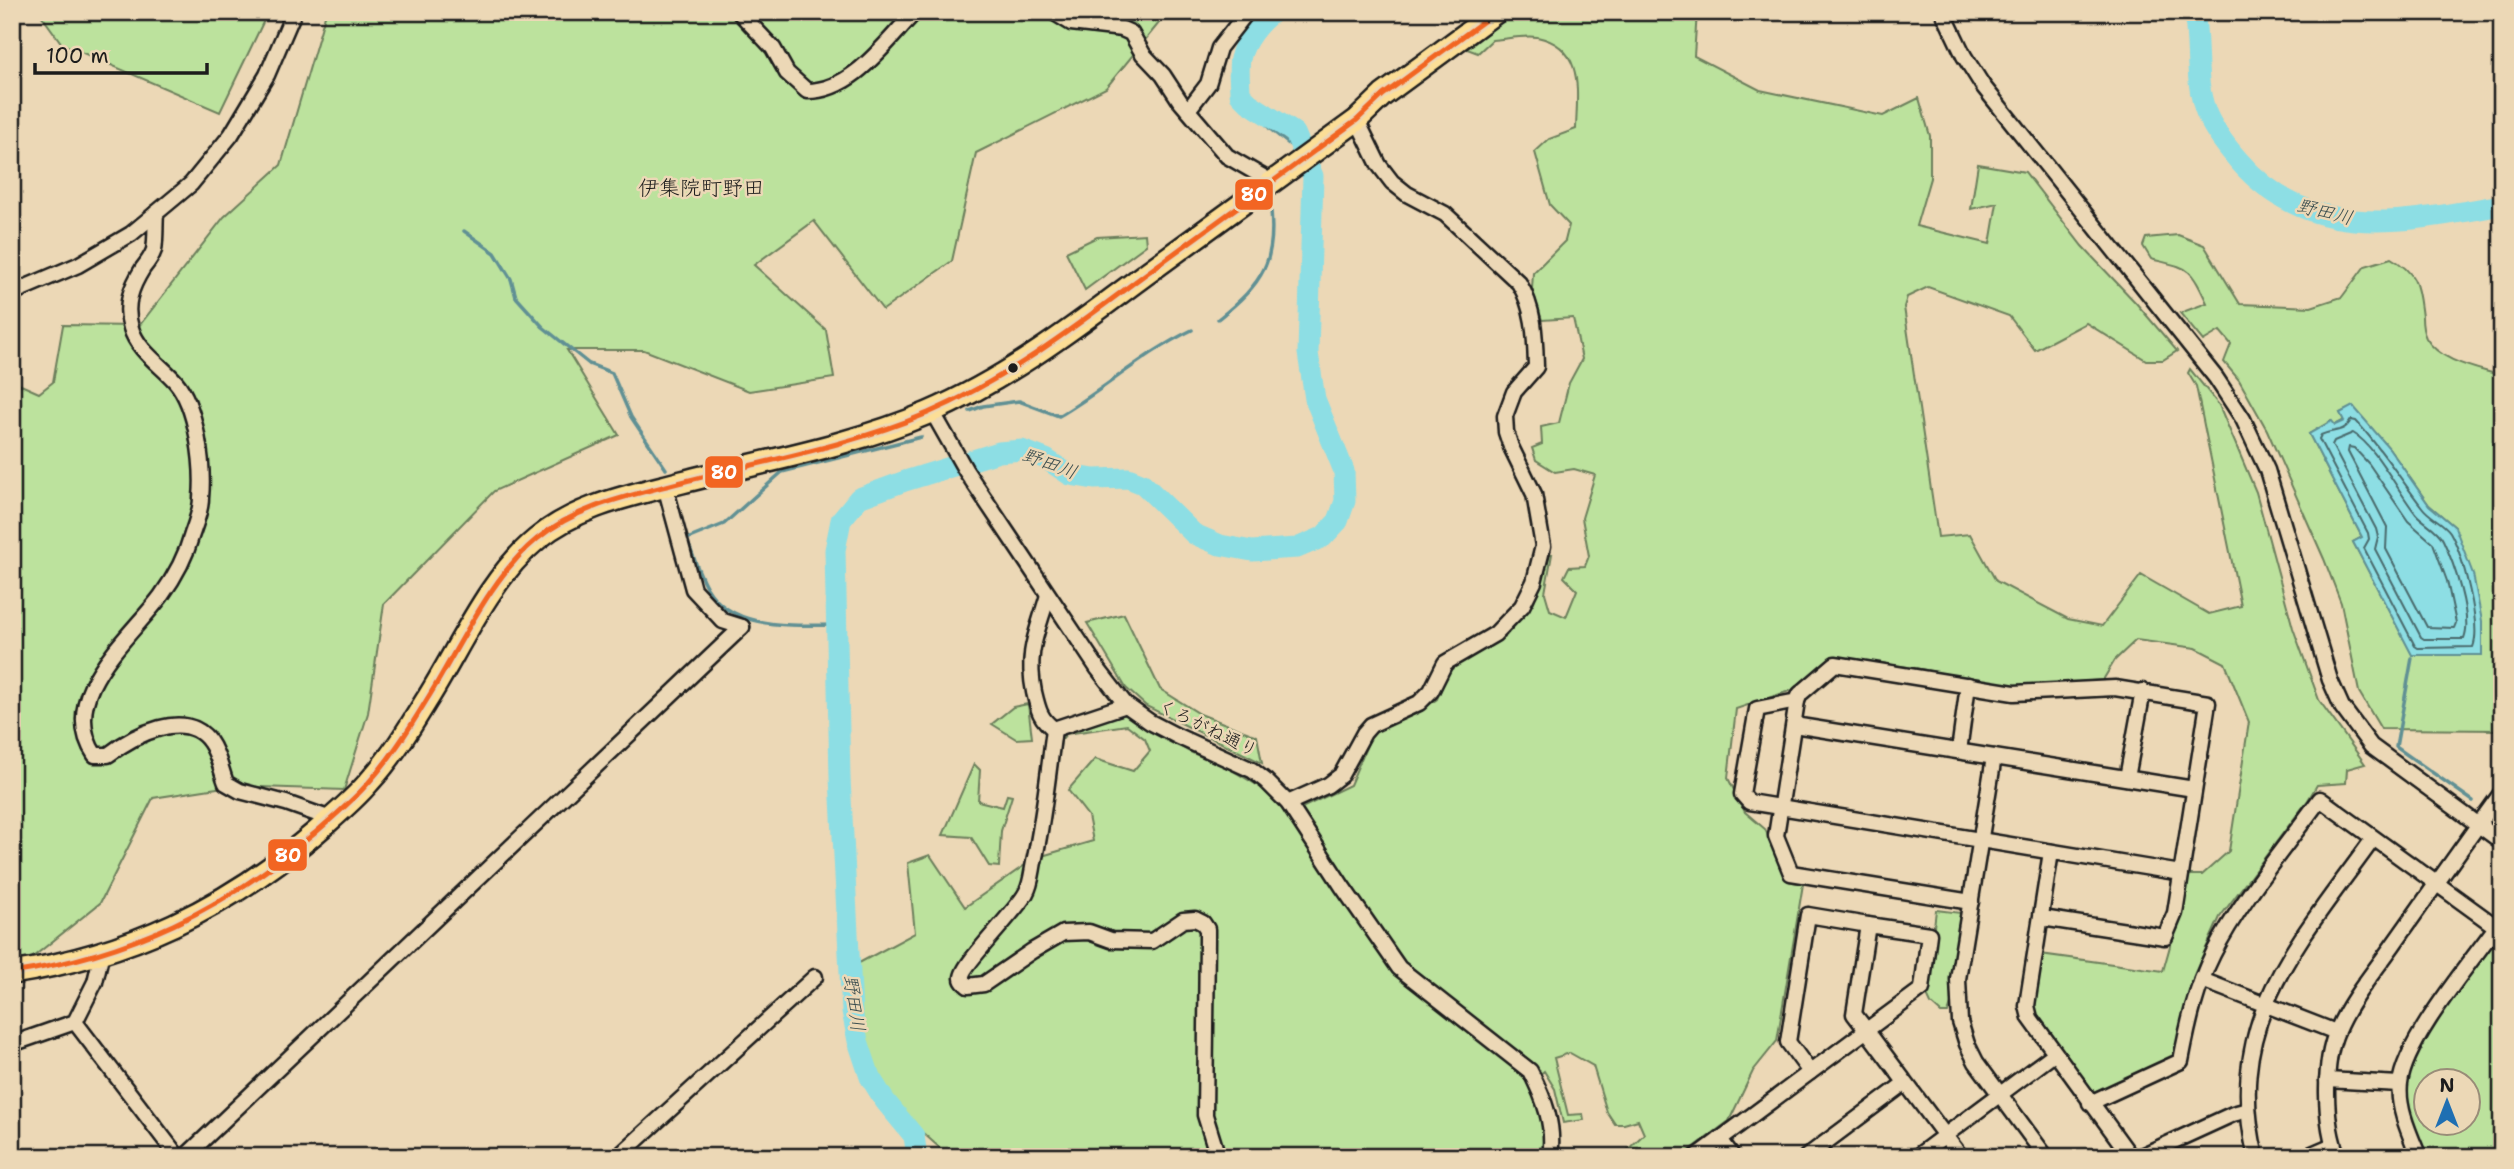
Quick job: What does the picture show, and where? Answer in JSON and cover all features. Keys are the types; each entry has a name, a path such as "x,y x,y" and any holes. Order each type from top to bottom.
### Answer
{"highway":[{"path":"12,973 64,963 131,943 181,922 229,897 276,866 369,783 425,703 488,598 525,550 541,536 584,510 907,422 978,388 1063,336 1357,120 1383,94 1496,12"}],"street":[{"path":"12,293 78,265 131,234 191,184 231,135 267,75 294,12"},
{"path":"739,12 773,48 787,73 807,91 821,91 855,74 915,12"},
{"path":"1053,12 1070,23 1122,29 1131,33 1143,54 1227,156 1272,182"},
{"path":"1188,110 1208,85 1219,48 1247,12"},
{"path":"1943,12 1964,56 1983,86 2216,378 2243,419 2267,470 2330,680 2342,707 2371,746 2502,842"},
{"path":"1288,803 1328,785 1341,775 1371,725 1419,704 1431,691 1445,663 1507,624 1528,594 1543,552 1534,495 1506,432 1505,416 1514,392 1535,367 1534,323 1527,297 1519,283 1445,214 1407,194 1392,182 1379,165 1357,120"},
{"path":"156,213 154,251 131,288 128,311 132,331 143,348 174,379 183,394 196,430 201,462 201,500 192,537 177,572 93,682 86,705 86,741 95,755 108,755 126,741 154,729 188,726 200,732 211,743 226,783 240,791 331,818"},
{"name":"くろがね通り","path":"932,411 966,471 1048,595 1126,705 1168,731 1252,770 1266,781 1288,803 1399,968 1530,1071 1541,1091 1551,1126 1550,1157"},
{"path":"185,1157 742,627 723,621 693,589 665,486"},
{"path":"1048,595 1030,650 1030,669 1039,713 1044,722 1054,729"},
{"path":"1971,902 1791,873 1776,836 1797,701 1800,694 1835,664 2014,693 2115,688 2208,704 2175,913 2165,937 2042,918"},
{"path":"1959,751 1968,685"},
{"path":"2127,778 2143,691"},
{"path":"1797,701 1756,709 1742,794 1749,802 2181,873"},
{"path":"1054,729 1126,705"},
{"path":"1794,725 2194,789"},
{"path":"1054,729 1039,840 1028,892 1009,919 964,969 961,976 963,982 968,986 984,984 1063,933 1089,932 1111,940 1152,941 1183,920 1195,919 1203,923 1207,929 1205,1115 1218,1157"},
{"path":"1994,757 1958,979 1960,1022 1976,1062 2046,1157"},
{"path":"2305,1157 2335,1151 2327,1080 2336,1032 2360,992 2502,792"},
{"path":"2090,1103 2181,1061 2187,1029 2212,955 2236,915 2320,799 2499,929 2419,1035 2409,1053 2399,1084 2402,1110 2419,1157"},
{"path":"2256,1157 2248,1110 2249,1068 2264,1004 2292,952 2373,839"},
{"path":"2051,852 2027,1006 2036,1029 2130,1157"},
{"path":"1696,1157 1922,989 1929,934 1808,915 1788,1042 1810,1072"},
{"path":"1868,925 1854,1014 1961,1157"},
{"path":"12,1044 75,1022 95,982 102,952"},
{"path":"618,1157 815,977"},
{"path":"2202,979 2336,1032"},
{"path":"75,1022 178,1157"},
{"path":"1916,1157 2054,1054"},
{"path":"2327,1080 2399,1084"},
{"path":"1806,1157 1905,1083"},
{"path":"2139,1157 2233,1114 2248,1110"},
{"path":"1720,1139 1733,1157"}],"green space":[{"path":"39,12 268,12 220,112 62,44"},
{"path":"326,12 1168,12 1106,88 976,153 952,261 883,310 814,221 754,265 826,330 834,378 749,391 644,350 567,350 619,435 494,491 384,604 368,713 344,790 230,786 153,798 100,903 28,961 12,963 12,381 39,393 53,382 63,325 139,326 224,217 281,165"},
{"path":"1514,12 1697,12 1694,56 1760,90 1883,116 1919,98 1930,136 1930,178 1916,226 1990,244 1997,203 1971,209 1978,164 2025,172 2082,246 2177,351 2163,360 2146,360 2086,323 2035,350 2009,316 1928,287 1907,297 1904,307 1938,537 1970,534 1996,581 2068,619 2102,626 2141,575 2209,614 2241,606 2196,386 2188,373 2190,369 2219,405 2256,492 2293,628 2319,700 2365,764 2347,769 2346,783 2317,785 2220,917 2194,975 2197,976 2174,1059 2096,1094 2087,1092 2038,1023 2033,1009 2040,954 2163,971 2186,875 2202,875 2229,851 2249,722 2225,663 2196,648 2136,640 2115,660 2103,680 2013,687 1915,668 1835,657 1795,689 1736,709 1728,778 1745,812 1765,829 1788,881 1803,884 1777,1041 1753,1071 1729,1121 1681,1157 1620,1157 1644,1134 1638,1120 1615,1124 1607,1112 1593,1066 1570,1053 1554,1058 1568,1115 1583,1114 1584,1120 1563,1123 1555,1089 1544,1071 1528,1084 1541,1119 1544,1137 1542,1157 950,1157 896,1109 862,1070 854,1010 859,963 915,933 908,863 930,855 965,907 1035,858 1093,841 1088,816 1068,790 1095,759 1133,771 1150,751 1145,739 1127,725 1066,734 1061,740 1054,790 1048,804 1055,741 1065,728 1127,714 1188,751 1228,768 1262,788 1289,814 1350,785 1373,731 1421,710 1437,699 1450,668 1462,658 1506,636 1534,602 1548,554 1552,554 1545,593 1550,610 1566,617 1577,590 1564,577 1569,567 1585,566 1589,556 1582,518 1595,475 1574,469 1555,472 1536,460 1532,448 1542,444 1541,427 1559,423 1569,383 1582,359 1573,318 1542,320 1532,289 1533,273 1565,241 1569,225 1550,205 1535,152 1549,139 1576,129 1577,86 1571,60 1552,42 1537,37 1521,37 1492,40 1478,53 1467,49"},
{"path":"1145,234 1146,245 1085,290 1066,252 1097,237"},
{"path":"2178,235 2204,245 2240,304 2311,307 2342,297 2365,266 2391,258 2407,270 2416,283 2424,333 2432,346 2460,363 2502,376 2502,730 2381,729 2359,692 2341,603 2324,559 2267,430 2239,380 2224,362 2231,344 2220,331 2203,341 2180,313 2207,303 2187,270 2151,259 2143,246 2146,238","holes":["2353,407 2389,448 2429,505 2455,527 2412,654 2353,542 2362,537 2309,434 2331,421 2335,425 2344,420 2340,413"]},
{"path":"1124,614 1160,689 1200,714 1257,736 1262,763 1146,706 1126,688 1087,623"},
{"path":"1028,704 1032,738 1016,739 992,724 1013,707"},
{"path":"974,764 980,770 978,801 1003,807 1007,795 1012,796 1001,831 999,867 989,866 971,837 943,835"},
{"path":"1936,910 1961,913 1948,1013 1941,1013 1931,1004 1926,993"},
{"path":"2502,938 2502,1157 2426,1157 2418,1138 2482,1138 2482,1068 2412,1068 2412,1124 2406,1095 2408,1077 2426,1036 2493,940"}],"water":[{"path":"2353,406 2389,448 2429,505 2455,527 2473,574 2482,621 2482,655 2412,655 2353,542 2362,537 2309,434 2332,421 2335,425 2344,421 2340,413"}],"waterway":[{"name":"野田川","path":"917,1157 914,1136 885,1101 870,1077 858,1041 852,1011 840,778 835,550 841,520 859,498 999,452 1022,450 1046,459 1070,475 1094,479 1128,478 1143,484 1194,534 1220,545 1252,551 1297,548 1323,537 1338,521 1345,501 1344,471 1315,399 1308,353 1313,176 1295,133 1249,103 1240,94 1239,68 1242,52 1252,33 1273,12"},
{"name":"野田川","path":"2194,12 2200,88 2206,112 2229,150 2267,187 2297,205 2328,216 2361,220 2430,217 2502,205"},
{"path":"1249,103 1270,129 1290,145"},
{"path":"1218,319 1246,294 1264,269 1272,240 1270,202"},
{"path":"464,231 495,253 511,279 516,297 543,327 589,364 612,373 631,417 666,469"},
{"path":"970,411 983,406 1019,401 1059,416 1157,349 1192,330"},
{"path":"687,539 724,524 782,472 921,437"},
{"path":"686,538 707,588 718,602 732,612 765,623 837,625"},
{"path":"2412,658 2396,747 2473,801"}],"transit line":[{"name":"80","path":"12,973 96,954 174,925 246,884 315,833 356,796 385,763 420,712 489,594 520,555 553,527 588,509 625,497 868,435 928,413 985,384 1040,351 1092,314 1357,120 1383,95 1496,12"}],"district":[{"name":"伊集院町野田","path":"701,188"}]}
